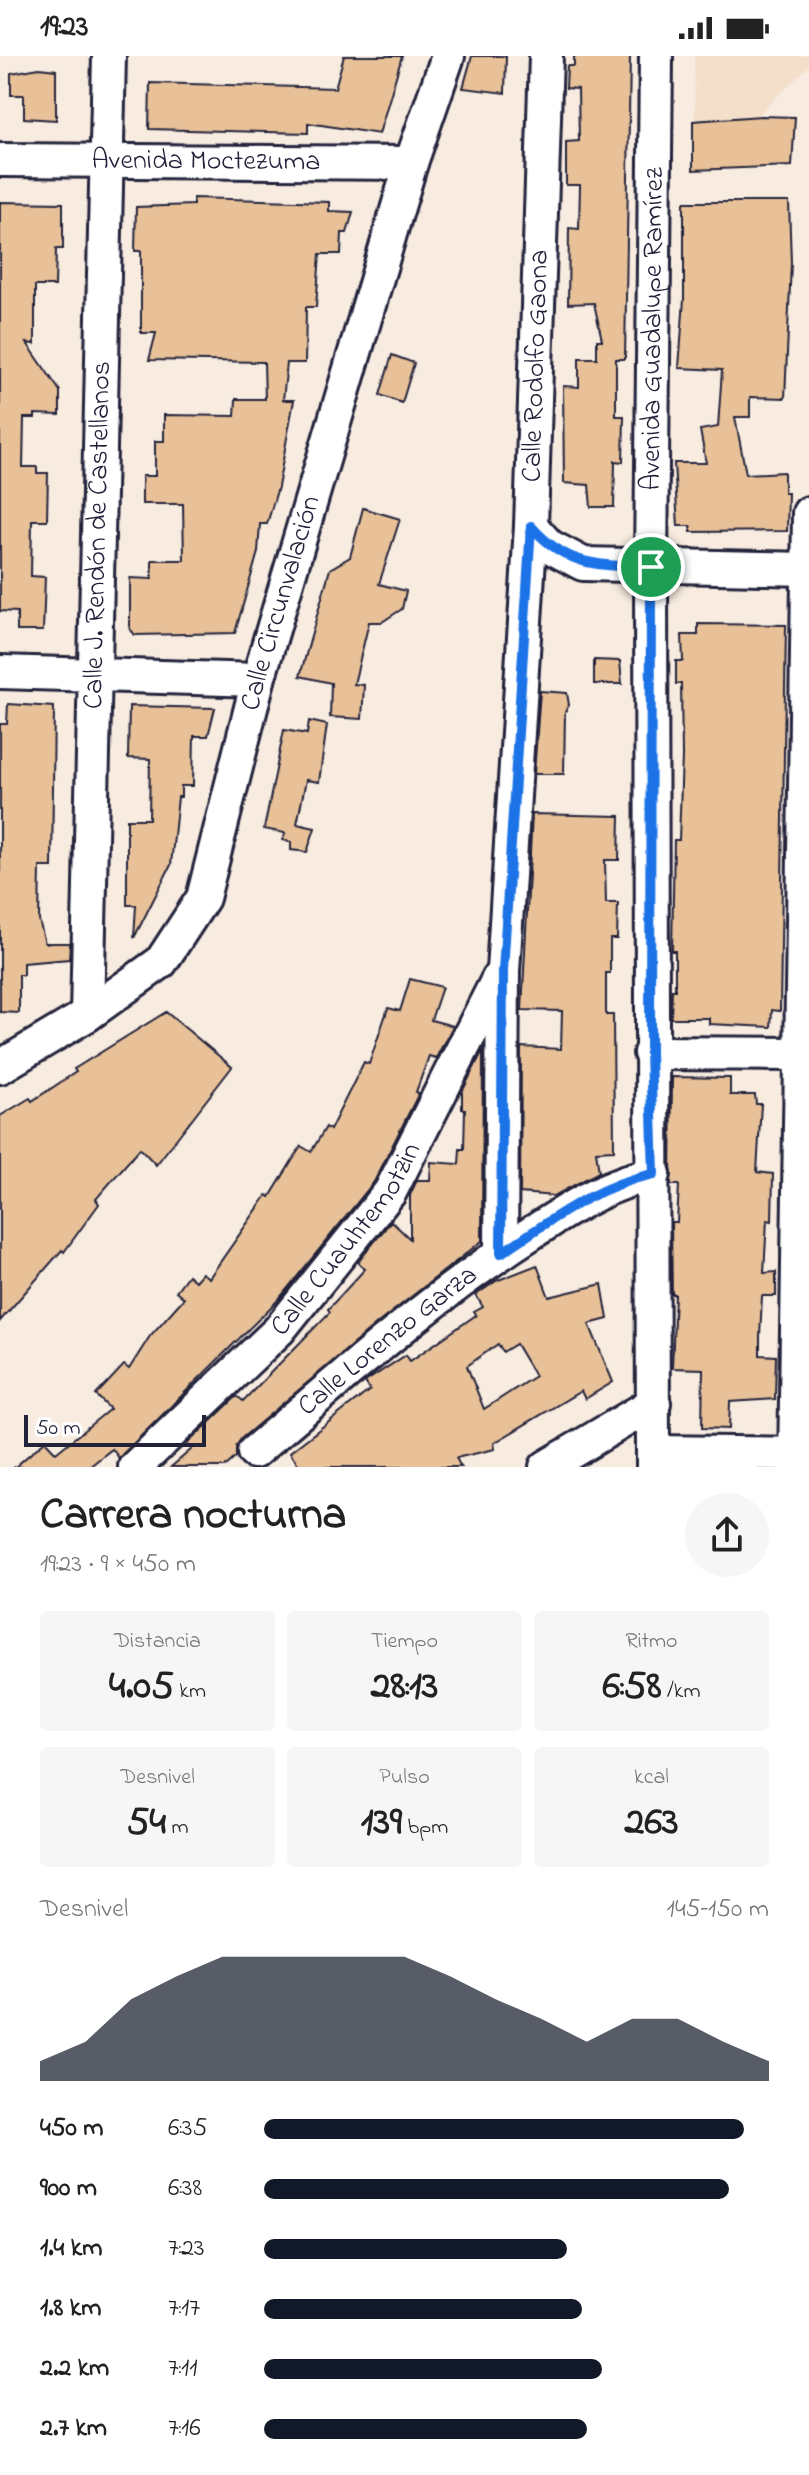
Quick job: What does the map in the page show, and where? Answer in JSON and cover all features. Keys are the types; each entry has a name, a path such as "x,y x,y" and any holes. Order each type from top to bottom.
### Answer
{"street":[{"name":"Calle J. Rendón de Castellanos","path":"87,1015 109,56"},
{"name":"Calle Circunvalación","path":"0,1067 87,1015 161,962 203,898 258,680 411,163 448,56"},
{"name":"Calle Rodolfo Gaona","path":"501,1253 503,971 531,526 546,56"},
{"name":"Avenida Guadalupe Ramírez","path":"653,1460 651,567 656,56"},
{"name":"Avenida Moctezuma","path":"0,160 411,163"},
{"path":"653,1460 800,1458 809,513"},
{"path":"531,526 549,546 583,564 808,569"},
{"path":"0,672 258,680"},
{"name":"Calle Cuauhtemotzin","path":"135,1467 279,1330 390,1192 503,971"},
{"path":"650,1053 806,1054"},
{"name":"Calle Lorenzo Garza","path":"254,1452 418,1314 501,1253 588,1197 628,1179 654,1174"},
{"path":"546,1467 654,1403"}],"shaded area":[{"path":"694,56 809,56 809,66 751,122 695,123"}],"building":[{"path":"344,56 402,56 379,134 308,123 308,133 149,129 150,83 335,88"},
{"path":"472,56 506,56 505,93 463,88"},
{"path":"574,56 630,56 625,359 616,359 616,416 624,416 623,462 615,461 614,507 591,507 589,485 564,483 563,386 579,387 579,358 597,358 597,340 602,340 594,303 568,304 569,228 579,229 580,185 566,185 566,142 579,141 578,89 566,88 567,66 574,66"},
{"path":"39,68 56,70 56,120 24,118 24,95 11,95 11,73"},
{"path":"795,117 792,166 693,170 693,121"},
{"path":"193,198 329,202 329,211 353,212 347,233 342,233 341,254 320,254 316,307 306,307 305,363 287,363 283,400 294,400 278,487 267,524 260,524 258,552 235,633 135,635 130,629 130,578 152,579 152,560 184,560 183,504 142,504 142,476 155,476 155,441 164,441 164,415 235,416 236,399 265,399 264,362 149,360 156,333 141,333 141,251 135,251 136,207 193,205"},
{"path":"0,202 63,203 63,249 56,249 55,286 35,286 35,344 27,343 60,391 60,415 35,414 35,418 24,418 23,467 37,467 37,473 48,473 47,520 32,520 31,576 45,577 43,631 17,631 17,612 0,611"},
{"path":"684,202 789,202 791,263 785,398 750,397 750,417 735,417 746,474 784,472 784,493 788,493 787,531 691,532 691,526 678,526 674,463 706,463 700,430 718,427 722,370 679,368 684,299"},
{"path":"392,355 414,363 402,403 380,395"},
{"path":"363,508 400,519 379,584 406,591 402,609 382,622 369,622 354,684 364,685 362,719 330,717 331,683 300,676 330,569 350,557"},
{"path":"698,624 786,625 780,1011 772,1010 771,1027 709,1024 709,1018 671,1018 672,990 675,990 675,951 672,951 674,840 679,840 682,756 681,684 676,684 676,661 683,661 682,635 698,635"},
{"path":"594,660 620,661 622,684 594,684"},
{"path":"540,691 567,693 569,705 565,712 564,774 534,774"},
{"path":"8,704 54,707 52,867 40,867 39,920 45,943 70,943 69,959 23,963 23,975 19,975 19,1013 0,1012 0,724 7,724"},
{"path":"129,706 215,708 208,736 194,736 193,786 181,786 171,865 134,938 136,905 127,905 127,819 149,819 150,759 128,758"},
{"path":"309,721 327,725 319,782 306,780 297,824 315,828 307,852 291,850 291,842 283,840 285,833 264,829 284,730 307,734"},
{"path":"532,814 620,816 619,860 605,860 606,903 618,903 617,939 610,939 610,973 606,973 606,1015 613,1015 614,1150 596,1151 599,1172 554,1196 520,1193 521,1047 561,1049 562,1011 522,1010"},
{"path":"410,979 442,987 431,1020 453,1026 436,1058 429,1056 416,1092 419,1093 374,1182 279,1299 119,1458 112,1449 89,1467 15,1467 45,1441 56,1453 110,1409 96,1395 124,1365 129,1369 150,1336 184,1298 176,1291 188,1275 195,1281 202,1273 209,1278 267,1195 270,1197 301,1146 311,1152 326,1127 330,1130 364,1062 369,1064 388,1008 400,1011"},
{"path":"166,1012 232,1067 156,1165 140,1148 96,1199 99,1204 64,1252 62,1250 0,1321 0,1116 30,1098 32,1101 76,1072 74,1069"},
{"path":"483,1050 482,1241 378,1323 242,1438 236,1446 236,1457 225,1467 171,1467 192,1449 187,1444 237,1396 243,1401 330,1312 328,1309 365,1269 358,1262 391,1221 410,1239 410,1195 417,1180 430,1180 431,1162 459,1164 460,1149 464,1149 465,1109 462,1109 462,1092"},
{"path":"672,1077 730,1078 730,1095 755,1095 756,1104 761,1104 757,1172 773,1174 772,1221 767,1220 764,1273 776,1272 776,1296 762,1296 760,1355 776,1356 775,1399 730,1402 729,1429 702,1428 703,1369 672,1368 675,1294 672,1294 671,1222 677,1222 679,1185 671,1185"},
{"path":"537,1265 549,1297 602,1284 608,1319 589,1324 613,1382 585,1399 581,1391 494,1443 495,1449 456,1458 461,1467 300,1467 290,1452 370,1390 365,1382 406,1355 410,1361 476,1315 474,1312 483,1307 476,1295 496,1281","holes":["498,1344 503,1352 516,1344 535,1376 484,1409 467,1366"]}],"route":[{"path":"531,526 549,546 583,564 651,567 650,1053 654,1174 628,1179 588,1197 501,1253 503,971 531,526"}]}
